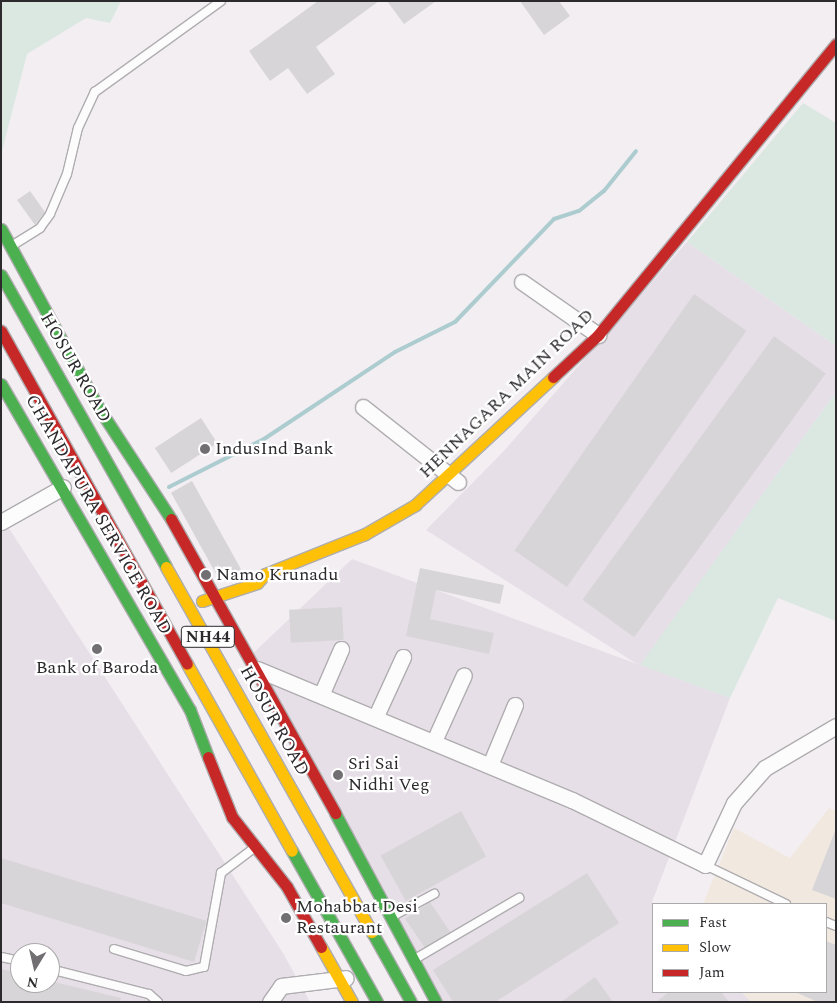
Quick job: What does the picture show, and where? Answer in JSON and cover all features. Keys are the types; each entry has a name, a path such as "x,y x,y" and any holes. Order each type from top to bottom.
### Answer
{"main road":[{"name":"HENNAGARA MAIN ROAD","path":"190,606 257,583 265,574 390,522 453,478 537,388 550,382 598,335 836,44"},
{"path":"1,229 98,407 152,484 257,669 389,918 436,1002"},
{"name":"HOSUR ROAD","path":"1,275 190,606 411,1002"},
{"name":"NH44","path":"1,331 377,1002"},
{"name":"CHANDAPURA SERVICE ROAD","path":"1,384 63,487 190,710 232,817 253,849 286,887 352,1002"}],"street":[{"path":"522,282 598,335"},
{"path":"363,407 453,478"},
{"path":"1,522 63,487"},
{"path":"322,693 341,649"},
{"path":"376,716 403,657"},
{"path":"257,669 322,693 490,765 705,865 734,803 765,768 836,726"},
{"path":"434,741 464,675"},
{"path":"490,765 515,705"},
{"path":"270,1002 281,986 340,981 361,973"}],"lane":[{"path":"11,246 40,228 50,214 67,174 78,128 95,92 221,1"},
{"path":"114,948 186,971 204,967 220,873 253,849"},
{"path":"705,865 784,903"},
{"path":"389,918 434,894"},
{"path":"413,960 519,898"},
{"path":"60,972 149,994 158,1002"}],"shaded area":[{"path":"1,1 121,1 110,23 86,18 27,54 1,155"},
{"path":"803,103 836,123 836,346 687,242"},
{"path":"687,242 836,346 836,392 641,665 730,698 652,902 652,993 742,993 751,1002 442,1002 246,660 352,559 637,664 426,530 502,453"},
{"path":"836,392 836,621 778,598 730,698 640,665"},
{"path":"1,516 283,953 310,1002 1,1002"},
{"path":"829,808 836,811 836,1002 751,1002 742,993 827,993 827,903 703,903 734,828 790,858"}],"building":[{"path":"318,1 379,1 316,47 335,74 307,94 288,68 270,81 249,51"},
{"path":"387,1 436,1 404,24"},
{"path":"520,1 559,1 570,16 544,35"},
{"path":"30,191 45,212 35,225 17,200"},
{"path":"694,294 746,331 567,587 514,550"},
{"path":"774,336 826,374 634,637 582,600"},
{"path":"201,418 217,443 171,473 155,448"},
{"path":"192,481 241,569 220,581 171,493"},
{"path":"420,568 504,585 500,604 436,590 430,619 494,633 489,654 406,636"},
{"path":"342,607 344,640 291,643 289,610"},
{"path":"461,811 486,856 406,901 381,856"},
{"path":"836,831 836,899 812,890"},
{"path":"1,858 207,921 194,962 1,903"},
{"path":"587,873 619,923 495,1002 453,1002 433,970"},
{"path":"430,902 450,932 425,949 405,919"},
{"path":"827,941 836,945 836,1002 818,1002 797,993 827,993"},
{"path":"1,969 10,971 10,993 60,993 60,983 121,998 120,1002 1,1002"},
{"path":"595,977 613,1002 561,1002"},
{"path":"668,993 722,993 729,1002 656,1002"}],"waterway":[{"path":"169,487 264,439 395,352 455,322 554,219 579,211 604,191 636,151"}],"traffic: fast":[{"path":"1,229 98,407 171,519"},
{"path":"1,275 166,567"},
{"path":"1,384 190,710 208,757"},
{"path":"335,813 436,1002"},
{"path":"292,851 377,1002"},
{"path":"372,932 411,1002"}],"traffic: slow":[{"path":"202,601 257,583 265,574 365,534 415,505 553,377"},
{"path":"166,567 372,932"},
{"path":"187,664 292,851"},
{"path":"321,947 352,1002"}],"traffic: jam":[{"path":"553,377 598,335 836,44"},
{"path":"1,331 187,664"},
{"path":"171,519 335,813"},
{"path":"208,757 232,817 287,887 321,947"}],"place":[{"name":"IndusInd Bank","path":"205,449"},
{"name":"Namo Krunadu","path":"206,575"},
{"name":"Bank of Baroda","path":"97,649"},
{"name":"Sri Sai Nidhi Veg","path":"338,775"},
{"name":"Mohabbat Desi Restaurant","path":"286,918"}]}
